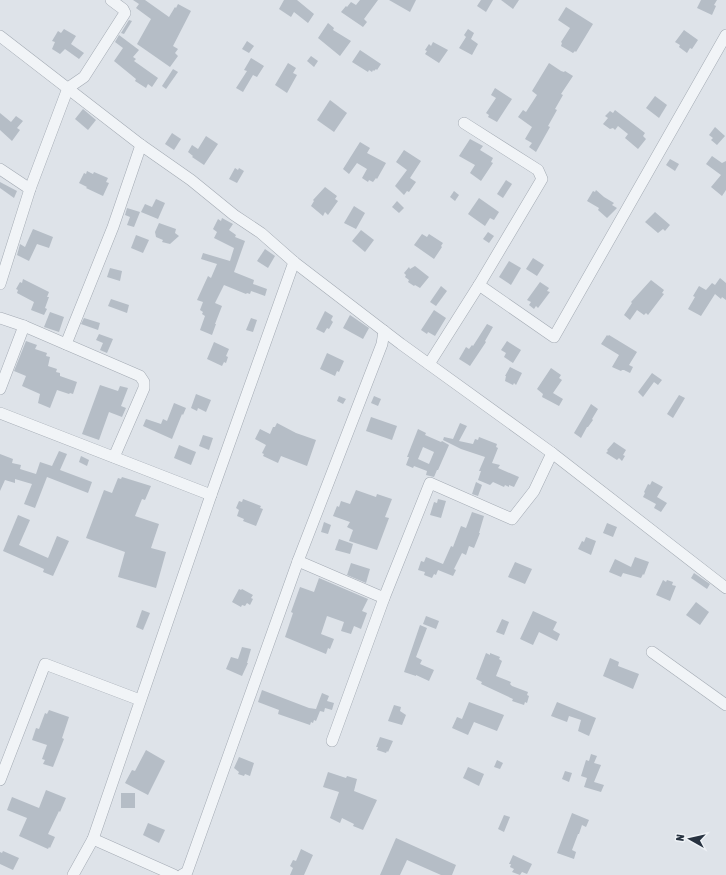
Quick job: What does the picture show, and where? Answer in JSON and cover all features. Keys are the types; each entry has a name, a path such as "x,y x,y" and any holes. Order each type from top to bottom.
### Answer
{"street":[{"path":"0,284 30,189 68,88 84,77 125,13 125,4 111,0"},
{"path":"479,285 554,337 726,35"},
{"path":"0,36 142,145 191,180 234,215 261,233 294,262 384,331 552,453 726,588"},
{"path":"429,364 479,285 542,179 538,170 464,123"},
{"path":"66,344 112,227 142,145"},
{"path":"0,169 30,189"},
{"path":"73,875 93,839 211,494 294,262"},
{"path":"0,318 24,326 140,376 144,382 144,388 114,457"},
{"path":"0,389 24,326"},
{"path":"182,875 187,872 298,561 382,344 384,331"},
{"path":"0,414 211,494"},
{"path":"332,741 384,598 430,483 512,519 534,491 552,453"},
{"path":"298,561 384,598"},
{"path":"652,652 726,705"},
{"path":"0,780 45,664 140,700"},
{"path":"93,839 174,875"}],"building":[{"path":"133,0 145,0 169,17 178,4 191,11 173,46 178,49 175,53 178,56 170,67 137,44 151,19 136,8 139,4"},
{"path":"284,0 297,0 314,14 308,23 294,12 291,17 279,9"},
{"path":"360,0 378,0 364,19 367,22 363,27 341,12 351,2 356,5"},
{"path":"389,0 416,0 410,12"},
{"path":"481,0 493,0 486,12 477,6"},
{"path":"501,0 519,0 513,9"},
{"path":"701,0 717,0 714,5 716,6 712,15 697,8"},
{"path":"566,7 593,24 576,52 575,51 573,53 561,46 561,42 570,28 558,20"},
{"path":"129,20 132,21 124,34 121,33"},
{"path":"328,23 334,28 333,30 351,41 340,56 318,38"},
{"path":"64,29 76,36 71,44 84,53 79,59 65,49 60,54 52,49 55,42 52,41 58,31 61,33"},
{"path":"468,29 474,33 471,39 478,44 472,55 459,48 466,37 464,35"},
{"path":"684,30 698,40 692,49 690,48 687,53 675,42"},
{"path":"119,35 139,50 133,57 136,59 134,61 158,78 152,87 148,84 146,88 135,81 136,79 114,61 123,48 115,42"},
{"path":"247,41 254,46 249,53 242,49"},
{"path":"433,42 448,50 439,63 425,54 427,51 425,50 429,44 431,46"},
{"path":"360,50 381,64 377,70 373,70 372,72 369,70 368,72 352,62"},
{"path":"311,56 318,61 314,67 307,61"},
{"path":"251,58 264,66 257,77 253,75 243,92 236,88 247,71 244,70"},
{"path":"288,63 296,68 293,73 297,75 287,93 275,85"},
{"path":"549,63 561,71 565,71 573,76 561,94 563,95 555,109 557,110 548,126 550,127 536,152 529,147 532,143 525,139 532,127 518,117 523,110 526,112 537,95 532,91"},
{"path":"173,69 178,72 166,89 162,86"},
{"path":"495,88 512,99 497,122 488,117 489,115 486,113 496,98 491,95"},
{"path":"655,96 667,105 659,118 646,108"},
{"path":"330,100 347,113 334,132 317,120"},
{"path":"83,109 96,120 88,130 75,119"},
{"path":"615,110 645,133 643,136 646,139 638,149 625,138 628,134 618,126 615,130 613,128 610,129 603,124 608,118 605,116 610,111 613,113"},
{"path":"0,113 11,122 16,116 23,121 17,128 20,130 12,141 0,130"},
{"path":"715,127 725,136 717,145 711,140 713,138 709,135"},
{"path":"172,133 181,139 174,150 165,144"},
{"path":"206,136 218,144 204,165 192,157 193,156 188,152 192,145 198,149"},
{"path":"470,139 483,146 480,150 493,158 491,162 493,163 481,181 470,173 475,165 459,156"},
{"path":"360,142 370,148 367,153 386,163 377,179 376,178 373,182 369,180 368,182 362,178 367,169 357,163 349,174 343,169"},
{"path":"404,150 421,161 410,178 416,182 409,192 407,191 404,195 395,186 407,170 396,162"},
{"path":"712,156 722,163 726,161 726,190 722,196 711,187 721,175 706,164"},
{"path":"670,159 679,164 675,171 666,165"},
{"path":"235,168 238,170 239,168 244,171 237,183 229,179"},
{"path":"87,171 93,174 94,172 108,178 106,182 109,183 103,196 79,183 84,173 86,174"},
{"path":"506,180 512,184 503,198 497,194"},
{"path":"0,182 17,191 14,198 0,188"},
{"path":"325,187 337,196 335,199 338,201 328,215 325,212 323,216 311,206 314,201 313,200"},
{"path":"596,190 614,203 612,205 617,208 607,218 598,210 599,208 587,201 593,191 595,192"},
{"path":"454,191 459,195 455,201 450,197"},
{"path":"479,198 499,212 494,220 490,218 485,226 468,214"},
{"path":"156,199 165,203 158,219 141,212 145,204 152,207"},
{"path":"397,201 404,208 399,213 392,207"},
{"path":"354,206 365,213 356,229 344,223"},
{"path":"127,208 140,212 134,227 127,225 130,217 125,215"},
{"path":"655,212 670,225 665,231 663,229 658,233 645,222"},
{"path":"222,218 233,224 229,230 236,235 235,237 245,241 234,272 254,280 253,284 267,289 265,296 251,291 250,294 246,294 224,285 215,303 222,306 212,335 200,330 205,316 200,310 203,302 197,300 208,276 211,278 217,264 201,259 203,253 230,261 234,248 214,238 217,232 213,229 218,219 221,221"},
{"path":"159,223 176,229 175,233 179,236 170,244 162,242 163,240 156,237 155,232"},
{"path":"33,229 53,237 49,248 37,244 29,261 17,255 20,244 25,247"},
{"path":"361,230 374,240 365,252 352,241"},
{"path":"488,232 494,236 489,243 483,239"},
{"path":"422,234 427,237 429,234 443,243 434,259 414,245"},
{"path":"136,235 149,240 143,253 131,248"},
{"path":"265,249 275,256 268,268 257,261"},
{"path":"533,258 544,265 537,276 526,269"},
{"path":"509,261 521,268 511,285 499,277"},
{"path":"415,266 429,277 420,288 408,282 409,280 405,277 406,275 404,273 409,267 410,269"},
{"path":"110,268 122,271 120,281 107,277"},
{"path":"720,278 726,283 726,300 722,297 721,299 715,294 701,316 688,309 699,286 706,290 712,283 715,285"},
{"path":"23,279 49,292 47,297 49,297 45,308 47,309 44,315 31,310 34,302 17,293 18,290 16,289 20,282 22,283"},
{"path":"651,280 664,290 662,293 664,294 648,315 646,313 644,315 637,310 630,320 624,315 632,303 631,302"},
{"path":"540,282 549,288 547,291 550,292 538,308 536,306 534,309 529,305 531,302 527,300"},
{"path":"441,286 447,291 436,306 430,302"},
{"path":"111,299 129,305 127,313 108,306"},
{"path":"434,310 446,318 435,336 428,332 427,334 421,330"},
{"path":"325,311 333,316 331,320 333,322 329,329 327,328 324,333 316,329"},
{"path":"50,312 64,317 59,332 44,327"},
{"path":"350,315 369,328 363,339 343,328"},
{"path":"84,318 100,323 98,330 81,324"},
{"path":"251,318 257,320 253,332 246,330"},
{"path":"487,324 493,327 485,341 486,342 470,366 459,359 466,347 469,349 472,345 473,346"},
{"path":"99,334 113,339 107,353 100,350 103,343 96,340"},
{"path":"607,335 637,352 629,365 633,367 630,373 612,367 619,355 601,344"},
{"path":"26,341 37,345 35,349 47,353 46,356 50,357 48,366 57,369 56,372 60,373 60,376 77,382 73,394 57,390 50,408 38,403 40,394 22,386 26,376 14,371"},
{"path":"507,341 521,350 513,363 504,357 506,353 501,350"},
{"path":"214,342 229,349 226,356 228,357 226,363 224,362 222,366 207,359"},
{"path":"327,353 344,361 339,372 337,371 335,376 320,369"},
{"path":"510,367 522,373 516,385 505,381 505,376"},
{"path":"551,368 561,375 559,378 562,380 553,393 563,399 559,406 542,397 543,394 537,389"},
{"path":"652,373 662,380 658,385 654,382 643,397 638,392"},
{"path":"100,385 118,391 120,386 128,388 121,406 126,408 122,417 109,412 99,440 82,434"},
{"path":"196,394 211,400 206,412 198,408 197,411 191,408"},
{"path":"679,395 685,398 673,418 667,414"},
{"path":"339,396 346,399 343,404 337,401"},
{"path":"374,396 381,399 378,406 371,403"},
{"path":"174,403 186,408 172,439 143,426 146,419 161,424 163,419 167,421"},
{"path":"591,404 598,409 592,419 593,420 581,438 574,433"},
{"path":"371,417 397,426 392,440 366,431"},
{"path":"277,423 296,433 316,440 307,466 281,456 278,463 263,456 264,454 262,453 266,445 255,439 260,429 270,434 273,427 275,427"},
{"path":"460,423 467,426 459,441 473,444 475,439 478,440 479,437 497,444 496,447 498,448 492,463 500,465 498,468 519,477 514,487 505,485 504,487 493,482 490,485 478,480 481,471 479,471 485,457 461,449 443,440 444,437 453,439"},
{"path":"418,429 426,433 425,435 449,445 434,477 426,475 427,471 414,466 413,468 406,465 409,457 407,457","holes":["423,447 434,452 429,464 418,459"]},
{"path":"203,435 213,438 209,450 199,446"},
{"path":"614,442 626,450 622,461 619,458 617,460 606,453"},
{"path":"179,445 196,452 191,465 174,458"},
{"path":"59,451 67,454 60,470 92,482 88,493 47,477 35,508 24,504 32,484 15,479 15,483 5,480 0,491 0,454 13,459 12,463 21,465 20,469 36,474 40,462 52,466"},
{"path":"81,456 89,460 87,466 79,462"},
{"path":"122,477 151,486 145,500 142,499 135,516 159,524 151,548 166,552 156,588 118,577 125,552 86,538 104,490 112,493 118,478 121,479"},
{"path":"652,481 663,487 657,497 667,503 661,512 654,508 656,504 643,497 648,484 650,485"},
{"path":"476,482 482,485 478,496 472,494"},
{"path":"356,490 376,497 377,494 392,499 385,517 389,518 377,550 349,541 353,530 347,527 350,522 333,516 341,501 350,504"},
{"path":"243,499 261,506 260,508 263,509 256,526 243,521 244,519 237,516 239,510 236,508 239,501 242,502"},
{"path":"438,499 446,501 441,518 430,515 434,502 437,503"},
{"path":"472,512 484,516 480,533 474,548 469,546 466,555 462,553 454,569 456,570 453,576 438,570 436,575 434,574 432,578 424,575 425,572 418,570 421,561 424,562 426,557 443,564 451,546 453,547 461,526 466,528"},
{"path":"18,515 30,520 19,545 48,558 57,536 69,541 53,576 43,572 44,569 3,551"},
{"path":"324,522 331,525 328,534 321,532"},
{"path":"607,523 617,527 613,537 603,533"},
{"path":"586,537 596,541 591,555 578,549"},
{"path":"339,539 353,544 350,554 335,550"},
{"path":"635,557 649,562 644,575 643,574 641,578 623,573 621,577 609,572 615,559 631,567"},
{"path":"515,562 532,569 525,584 508,577"},
{"path":"351,563 370,569 366,583 347,575"},
{"path":"694,573 710,584 707,589 691,578"},
{"path":"319,578 368,599 362,611 367,613 361,629 354,626 351,634 341,631 344,622 327,616 321,634 334,639 326,654 285,637 293,613 291,612 300,587 314,592"},
{"path":"663,580 666,582 667,580 673,582 672,585 676,586 670,601 656,595"},
{"path":"239,589 253,595 250,605 247,603 245,606 242,605 241,607 232,602"},
{"path":"696,602 709,612 700,625 686,615"},
{"path":"142,610 150,613 143,630 136,627"},
{"path":"533,611 557,622 553,630 560,634 557,641 539,632 533,645 520,639"},
{"path":"426,616 439,621 436,629 423,624"},
{"path":"502,619 509,622 504,635 496,632"},
{"path":"420,625 427,628 416,657 422,660 420,664 434,670 429,681 416,675 404,672"},
{"path":"242,647 251,649 248,663 242,676 226,669 231,657 238,659"},
{"path":"486,653 500,657 499,659 502,661 496,676 511,682 510,684 512,686 528,692 527,695 529,696 527,703 525,702 524,705 512,701 513,699 481,684 482,682 476,679"},
{"path":"610,658 619,662 618,666 639,674 633,689 603,676"},
{"path":"262,690 309,708 316,709 322,693 329,696 327,701 334,703 332,710 325,708 324,712 320,711 316,721 314,720 313,723 311,722 310,725 278,714 279,710 258,702"},
{"path":"469,702 504,715 497,731 474,722 468,735 452,728 457,717 462,719"},
{"path":"557,702 596,718 589,736 578,731 581,720 569,716 567,722 551,716"},
{"path":"394,705 401,707 400,711 406,715 402,725 388,721"},
{"path":"49,710 69,717 62,738 64,739 53,767 43,764 45,760 42,759 47,745 32,740 36,728 39,729 45,713 47,714"},
{"path":"380,737 393,741 388,752 387,751 386,753 377,750 378,747 376,747"},
{"path":"146,750 165,761 148,795 125,783 132,770 135,771"},
{"path":"591,754 597,756 594,763 601,765 594,782 604,785 601,792 584,787 587,778 581,776 586,760 589,761"},
{"path":"239,757 254,763 250,776 238,774 239,772 234,768"},
{"path":"497,760 503,763 500,769 494,767"},
{"path":"468,767 484,774 479,786 463,778"},
{"path":"565,771 572,773 569,782 562,779"},
{"path":"328,772 346,778 347,776 357,779 354,791 377,800 363,830 353,826 354,824 342,818 340,823 330,818 339,792 323,787"},
{"path":"46,790 66,798 48,834 55,837 50,848 49,847 48,849 19,836 27,818 7,810 12,797 39,808"},
{"path":"121,793 135,793 135,808 121,808"},
{"path":"572,813 589,820 586,827 582,825 578,834 572,850 576,852 574,859 557,853"},
{"path":"504,815 510,817 504,832 498,829"},
{"path":"148,823 165,830 159,843 143,835"},
{"path":"396,838 456,865 452,875 441,875 407,860 400,875 380,875"},
{"path":"301,849 313,855 304,875 290,875 293,868 290,866 293,860 296,861"},
{"path":"3,851 19,858 13,870 0,864 0,852 2,853"},
{"path":"513,855 532,864 527,874 522,872 520,875 512,872 514,869 510,867 511,864 509,864"}]}
